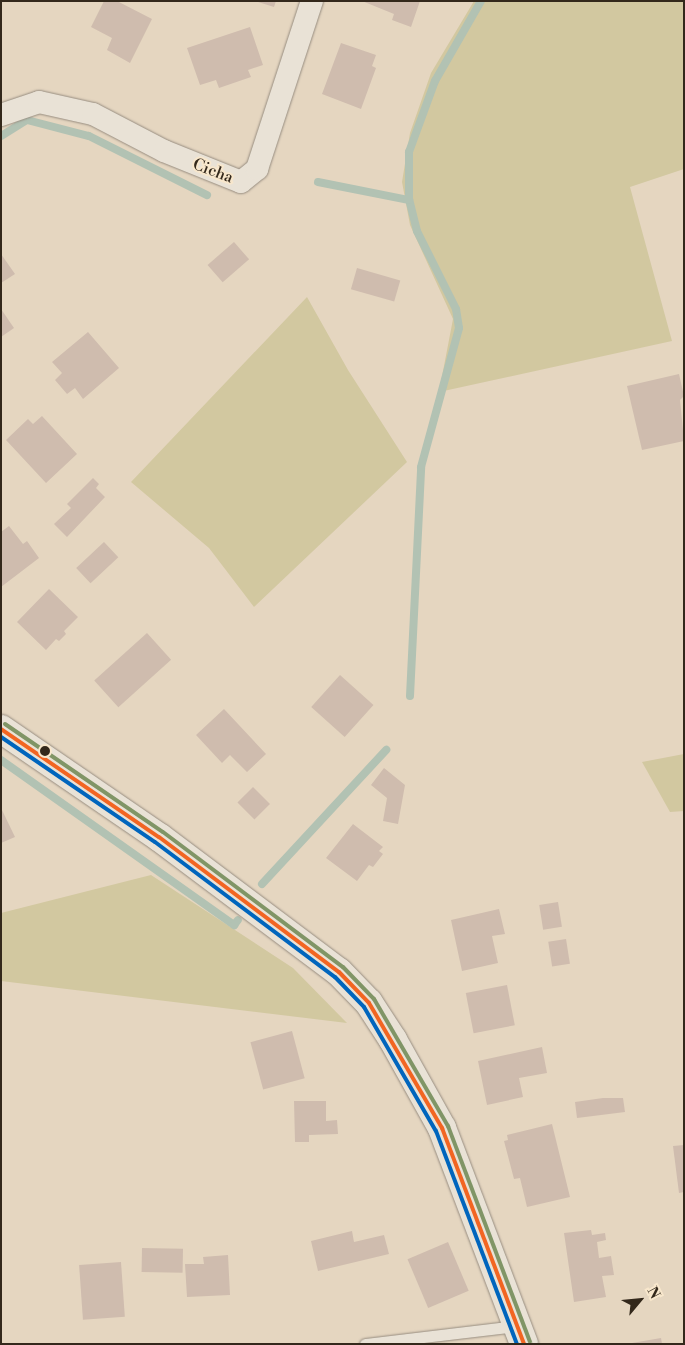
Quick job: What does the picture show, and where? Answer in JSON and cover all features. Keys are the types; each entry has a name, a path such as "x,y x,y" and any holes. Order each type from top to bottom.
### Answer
{"street":[{"name":"Cicha","path":"1,114 39,102 93,114 164,151 240,182 257,169 312,1"},
{"path":"1,729 159,837 339,972 369,1003 393,1040 442,1128 520,1335"}],"lane":[{"path":"365,1344 520,1335"}],"shaded area":[{"path":"474,1 684,1 684,169 630,187 672,341 439,392 453,319 410,225 402,182 410,133 431,73"},
{"path":"307,297 348,370 407,462 254,607 209,548 131,482"},
{"path":"684,754 684,811 670,812 642,762"},
{"path":"151,875 293,968 347,1023 1,981 1,913"}],"building":[{"path":"104,1 117,1 152,19 130,63 107,50 112,38 91,27"},
{"path":"255,1 276,1 274,7"},
{"path":"362,1 420,1 411,27 392,20 394,14"},
{"path":"250,27 263,65 248,70 251,77 219,88 216,80 200,85 187,48"},
{"path":"341,43 376,55 372,66 376,68 361,109 322,94"},
{"path":"234,242 249,259 223,282 208,265"},
{"path":"1,254 15,274 1,283"},
{"path":"357,268 400,280 394,302 351,289"},
{"path":"1,309 14,328 1,337"},
{"path":"88,332 119,368 83,399 75,388 67,394 55,380 62,373 52,362"},
{"path":"679,374 684,396 680,400 684,441 642,450 627,386"},
{"path":"42,416 77,454 46,483 6,440 28,419 33,424"},
{"path":"93,478 99,484 96,488 105,497 67,537 54,524 71,508 67,504"},
{"path":"9,526 23,544 27,541 39,558 1,587 1,532"},
{"path":"104,542 118,557 91,583 76,568"},
{"path":"49,589 78,617 64,631 66,634 59,641 56,639 46,650 17,622"},
{"path":"147,633 171,660 118,707 94,681"},
{"path":"340,675 373,705 345,737 311,707"},
{"path":"224,709 266,754 247,772 230,755 222,763 196,735"},
{"path":"384,768 405,785 398,824 383,821 387,798 371,785"},
{"path":"253,787 270,804 254,820 237,803"},
{"path":"1,808 15,837 1,843"},
{"path":"353,824 383,847 379,851 383,854 373,867 369,865 357,881 326,858"},
{"path":"558,902 562,927 543,930 539,905"},
{"path":"499,909 505,934 492,936 498,963 462,971 451,920"},
{"path":"566,939 570,964 552,967 548,942"},
{"path":"507,985 515,1025 474,1033 466,993"},
{"path":"292,1031 305,1078 263,1089 250,1042"},
{"path":"542,1047 547,1073 519,1078 523,1097 487,1105 478,1061"},
{"path":"603,1098 623,1098 625,1112 577,1118 575,1102"},
{"path":"294,1101 326,1101 326,1121 337,1120 338,1134 309,1135 309,1142 295,1142"},
{"path":"552,1124 570,1197 527,1207 520,1178 514,1179 504,1141 508,1140 507,1135"},
{"path":"684,1145 684,1192 679,1193 673,1146"},
{"path":"591,1230 592,1235 605,1233 606,1240 597,1242 599,1258 611,1256 614,1275 602,1276 606,1297 574,1302 564,1233"},
{"path":"352,1231 354,1242 384,1235 389,1254 318,1271 311,1241"},
{"path":"448,1242 469,1291 428,1308 407,1259"},
{"path":"142,1248 183,1249 183,1273 142,1272"},
{"path":"228,1255 230,1295 187,1297 185,1264 204,1264 203,1257"},
{"path":"121,1262 125,1317 83,1320 79,1265"},
{"path":"661,1338 662,1344 632,1344 632,1343"}],"waterway":[{"path":"410,696 421,467 459,328 456,309 417,231 409,200 409,152 435,81 481,1"},
{"path":"1,136 27,120 89,136 207,195"},
{"path":"318,182 409,200"},
{"path":"262,884 386,750"},
{"path":"1,760 234,925 238,920"}],"transit line":[{"path":"5,724 163,832 343,967 374,999 448,1126 530,1342"},
{"path":"1,729 159,837 339,972 369,1003 442,1128 524,1344"},
{"path":"1,737 155,842 335,977 364,1007 436,1131 517,1344"}]}
